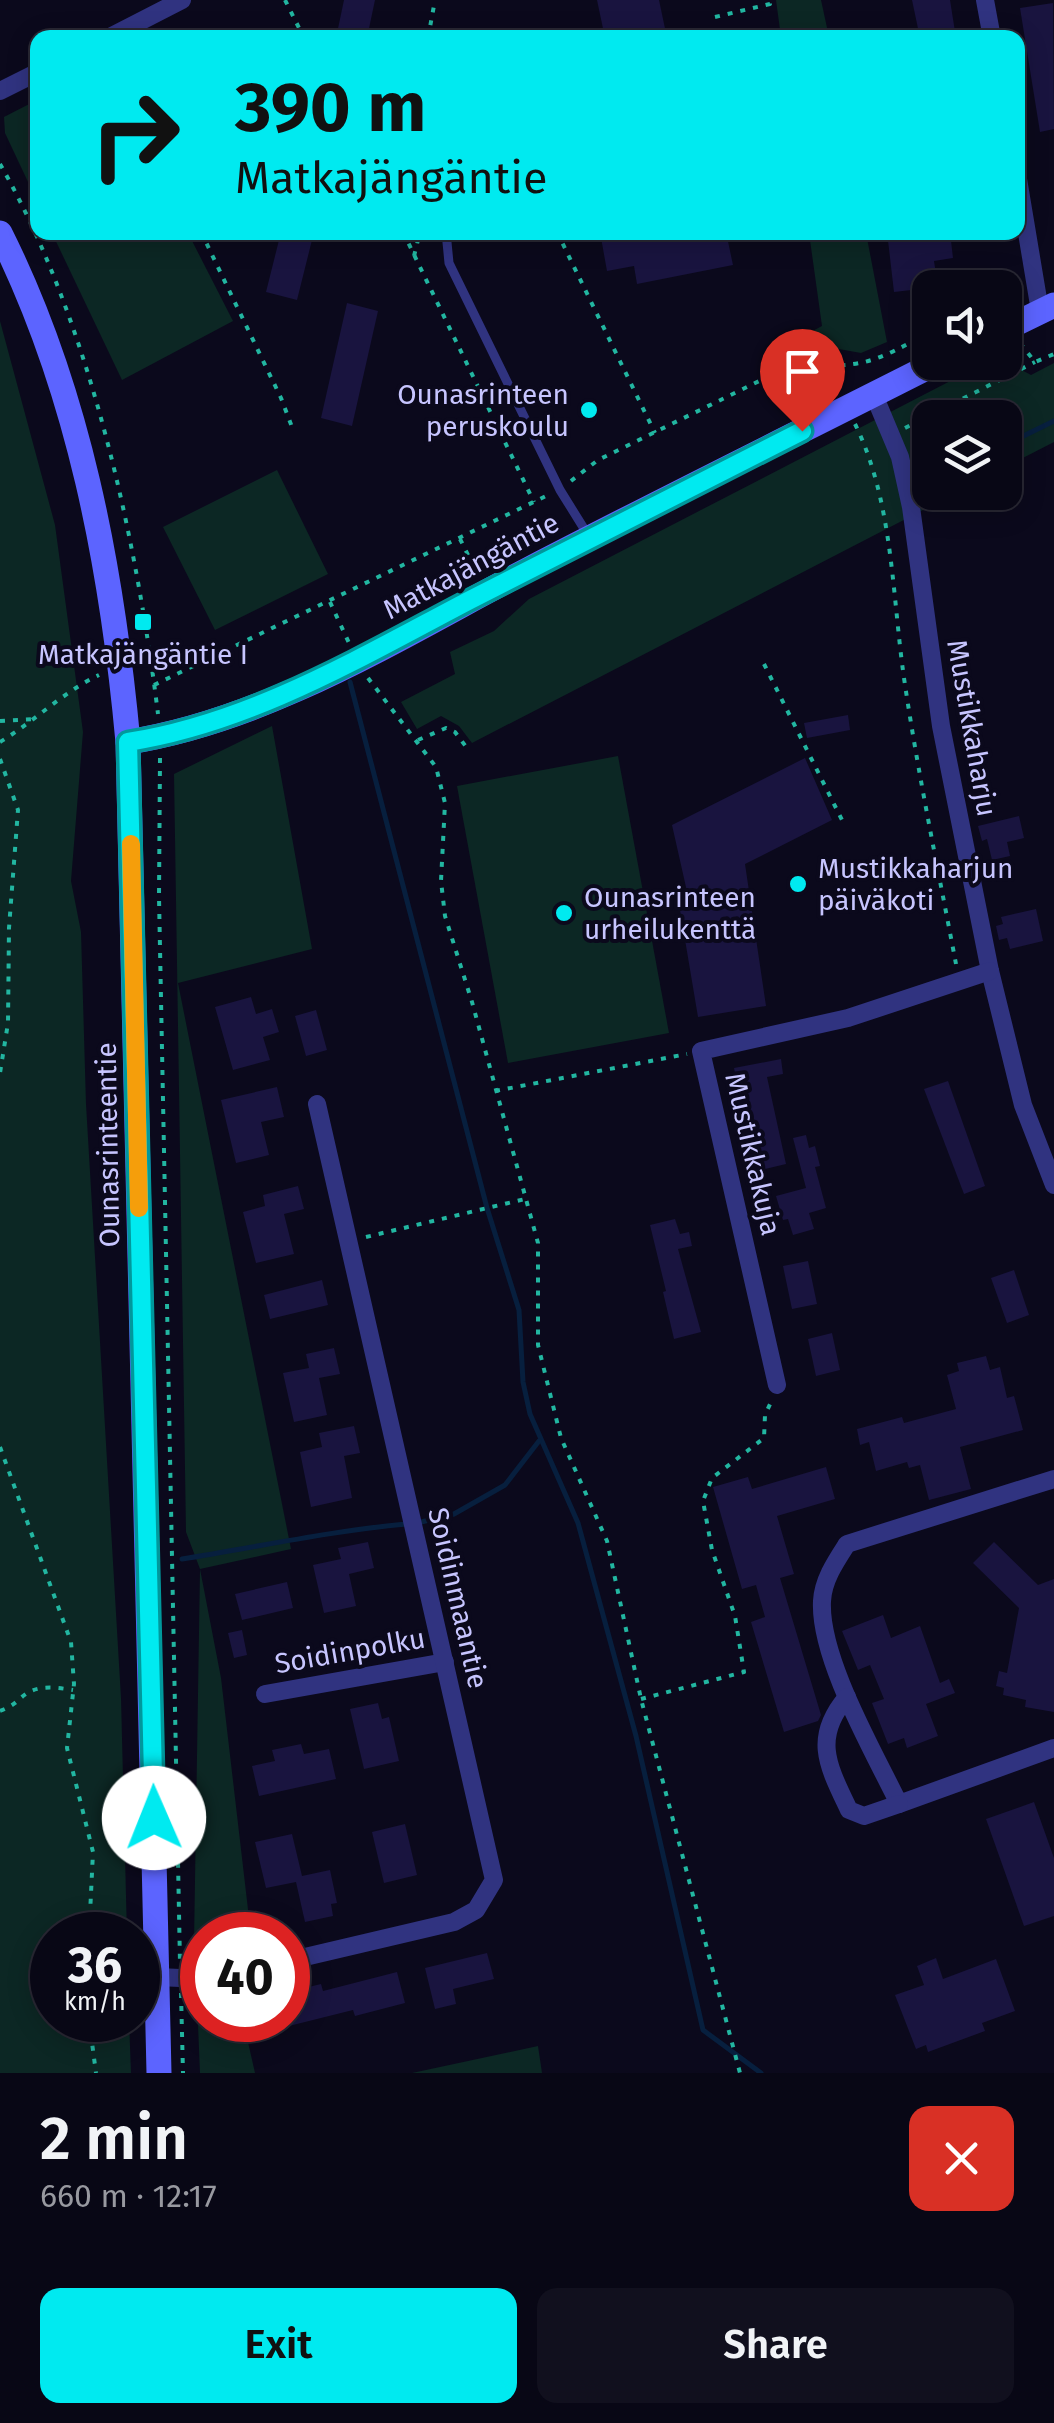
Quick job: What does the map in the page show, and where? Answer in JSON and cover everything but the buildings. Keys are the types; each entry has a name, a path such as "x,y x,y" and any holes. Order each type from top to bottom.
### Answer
{"street":[{"path":"124,30 182,0"},
{"path":"985,0 991,30"},
{"path":"0,91 30,76"},
{"path":"1022,320 1047,308 1025,210"},
{"name":"Ounasrinteentie","path":"0,234 42,332 76,436 102,552 128,742 156,1912"},
{"name":"Matkajängäntie","path":"128,742 226,718 357,660 912,375"},
{"name":"Mustikkaharju","path":"874,395 900,457 912,507 940,726 990,971 1023,1104 1054,1185"},
{"name":"Mustikkakuja","path":"777,1385 701,1051 848,1018 990,971"},
{"name":"Soidinmaantie","path":"310,1955 454,1922 476,1910 494,1880 317,1104"},
{"path":"899,1804 847,1696 828,1640 822,1601 827,1580 847,1544 1054,1479"},
{"name":"Soidinpolku","path":"265,1694 445,1662"},
{"path":"847,1696 826,1730 826,1756 849,1810 864,1816 1054,1748"},
{"name":"Ounasrinteentie","path":"159,2042 160,2073"}],"lane":[{"path":"447,240 449,263 560,490 590,538"}],"path":[{"path":"285,0 300,30"},
{"path":"429,30 435,0"},
{"path":"715,17 770,4 770,0"},
{"path":"205,240 282,398 292,428"},
{"path":"406,240 534,502"},
{"path":"414,256 418,240"},
{"path":"562,240 655,433"},
{"path":"154,685 560,490 598,460 796,363 826,366 875,362 912,342"},
{"path":"1022,346 1035,362"},
{"path":"890,435 1054,354"},
{"path":"826,366 867,448 888,541 906,686 960,982"},
{"path":"460,538 478,575"},
{"path":"330,602 376,692 436,767 445,803 441,880 444,916 472,1002 538,1243 538,1346 561,1438 607,1541 641,1699 686,1857 740,2073"},
{"path":"764,664 844,824"},
{"path":"0,742 72,689 120,668"},
{"path":"0,721 36,719"},
{"path":"418,740 446,728 455,732 467,748"},
{"path":"0,759 18,810 9,928 8,1023 0,1074"},
{"path":"495,1091 701,1051"},
{"path":"347,1241 525,1199"},
{"path":"641,1699 744,1672 735,1616 712,1550 703,1501 712,1478 764,1438 765,1415 777,1385"},
{"path":"0,1447 71,1642 73,1690 66,1748 93,1852 90,1912"},
{"path":"0,1711 18,1704 29,1692 46,1688 73,1690"},
{"path":"92,2042 96,2073"}],"green space":[{"path":"776,0 821,0 827,30 780,30"},
{"path":"30,104 30,186 5,133 4,117"},
{"path":"55,240 192,240 233,321 122,380"},
{"path":"810,240 867,240 887,342 861,353 794,341 822,326"},
{"path":"0,321 55,525 83,732 71,881 81,932 86,1104 121,1698 126,1912 30,1912 30,2042 130,2042 131,2073 0,2073"},
{"path":"1054,363 1054,442 1022,458 1022,400 914,400 952,380 1022,380 1022,370 1031,375"},
{"path":"912,401 912,510 923,510 472,743 459,726 441,716 417,729 401,702 455,674 450,652 494,631 529,599"},
{"path":"277,470 328,574 215,630 163,527"},
{"path":"272,726 312,949 178,983 291,1549 200,1569 186,1532 174,774"},
{"name":"Ounasrinteen urheilukenttä","path":"618,756 669,1033 508,1063 457,786"},
{"path":"200,1569 221,1678 248,1912 194,1912"},
{"path":"199,2042 248,2042 255,2073 200,2073"},
{"path":"538,2046 542,2073 412,2073"}],"waterway":[{"path":"1022,437 1054,421"},
{"path":"350,682 487,1208 519,1310 523,1382 530,1414 578,1523 636,1736 703,2030 761,2073"},
{"path":"417,1523 454,1514 505,1485 539,1441"},
{"path":"182,1559 406,1524"}],"slow traffic":[{"path":"131,844 139,1208"}],"place":[{"name":"Ounasrinteen peruskoulu","path":"589,410"},
{"name":"Matkajängäntie I","path":"143,622"},
{"name":"Mustikkaharjun päiväkoti","path":"798,884"},
{"name":"Ounasrinteen urheilukenttä","path":"564,913"}],"route":[{"path":"154,1818 128,742 226,718 357,660 802,431"}]}
